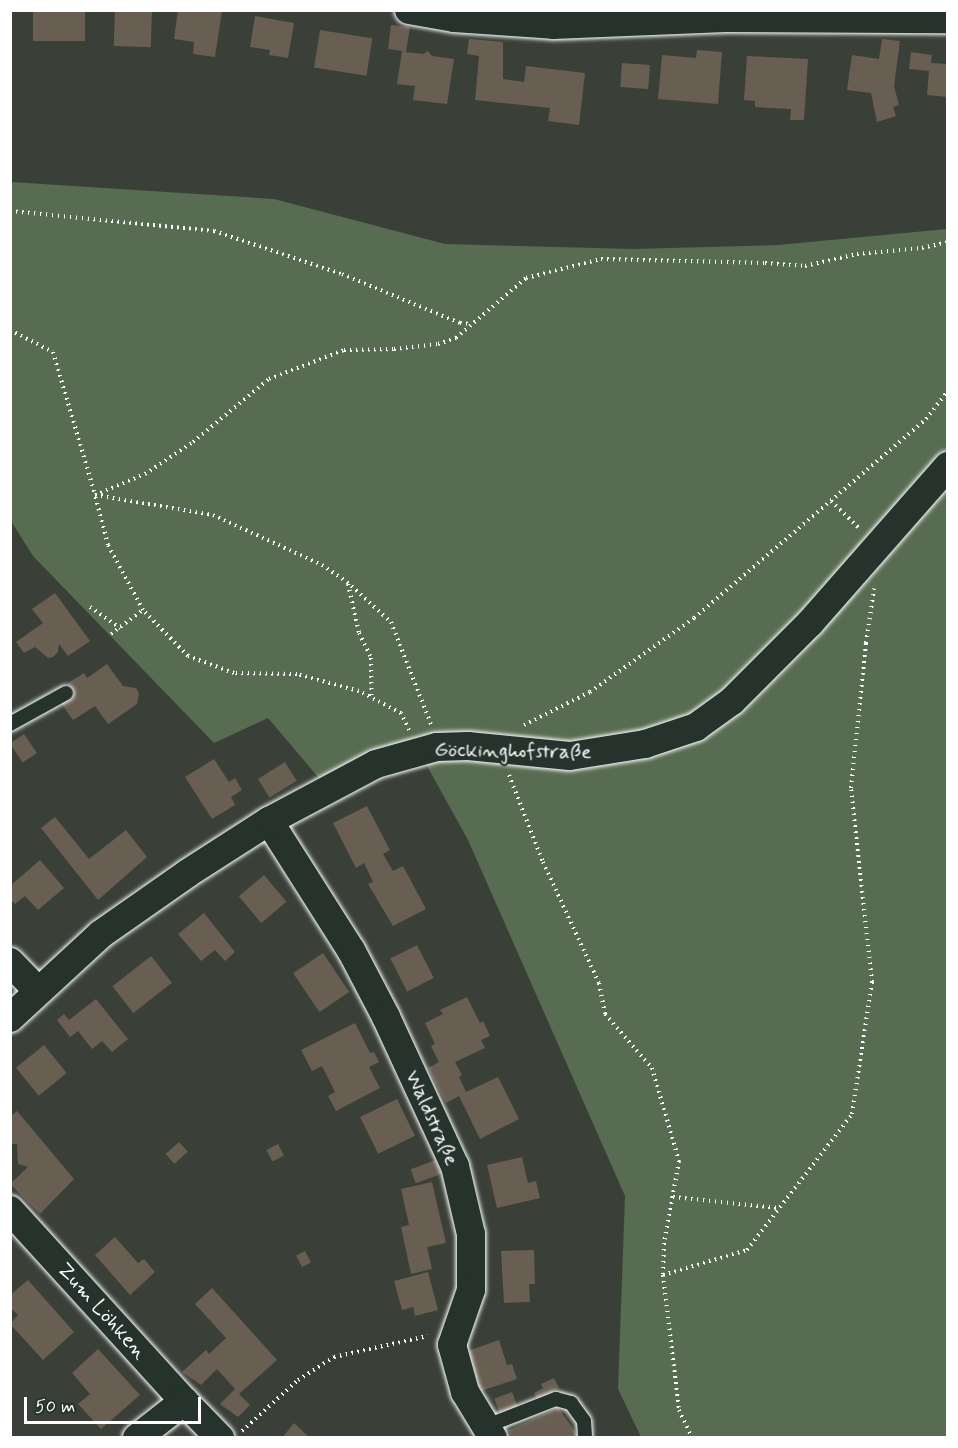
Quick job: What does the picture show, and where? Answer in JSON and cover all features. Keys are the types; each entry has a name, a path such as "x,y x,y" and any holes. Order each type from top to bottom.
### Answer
{"street":[{"path":"409,10 454,18 553,25 726,18 948,19"},
{"name":"Göckinghofstraße","path":"10,1018 101,934 188,873 269,821 376,764 437,747 468,746 570,756 634,746 671,737 696,727 732,701 810,623 948,466"},
{"name":"Waldstraße","path":"269,821 351,950 386,1017 455,1166 471,1234 471,1290 452,1344 465,1392 488,1432"},
{"path":"10,962 38,991"},
{"name":"Zum Löhken","path":"10,1210 184,1401 220,1437"},
{"path":"137,1437 184,1401"}],"lane":[{"path":"10,724 66,693"},
{"path":"488,1432 556,1399 571,1403 584,1420 585,1435"}],"path":[{"path":"10,211 214,231 342,274 460,323 468,325 477,321"},
{"path":"95,495 145,474 193,442 269,379 344,350 438,344 456,338 526,278 601,259 805,266 857,254 922,248 948,242"},
{"path":"10,330 53,352 108,545 143,610 188,656 234,674 297,674 359,691 401,712"},
{"path":"519,727 590,692 694,618 926,419 948,390"},
{"path":"95,495 213,515 322,565 347,582 391,622 415,681 437,747"},
{"path":"831,501 878,546"},
{"path":"347,582 359,633 371,658 372,697"},
{"path":"663,1275 747,1250 852,1114 872,982 851,788 866,643 875,586"},
{"path":"90,607 120,628"},
{"path":"111,634 143,610"},
{"path":"499,749 543,862 598,983 605,1014 652,1068 679,1161 664,1243 663,1275 679,1410 692,1437"},
{"path":"673,1197 780,1208"},
{"path":"235,1437 298,1380 334,1357 456,1329"}],"green space":[{"path":"11,182 274,199 445,244 634,249 778,245 947,229 947,1437 641,1437 618,1389 625,1196 468,840 426,764 377,775 335,797 268,718 214,743 33,556 11,521"}],"building":[{"path":"33,10 85,10 85,41 33,41"},
{"path":"115,10 152,11 151,47 114,46"},
{"path":"178,10 222,11 215,57 193,54 194,42 174,39"},
{"path":"255,16 294,23 288,58 269,55 270,50 250,47"},
{"path":"391,25 410,27 406,52 423,54 428,51 432,56 454,59 447,104 413,100 415,86 397,84 402,51 388,49"},
{"path":"320,30 372,38 366,76 314,68"},
{"path":"469,39 503,42 503,79 524,82 526,66 585,73 579,125 548,121 550,108 475,100 479,56 467,54"},
{"path":"882,39 900,41 894,86 899,105 893,107 896,116 877,122 871,93 847,90 852,55 879,59"},
{"path":"697,50 722,52 718,104 658,99 662,55 696,58"},
{"path":"911,52 932,55 931,63 948,64 948,97 927,95 929,71 909,69"},
{"path":"747,56 808,59 804,120 790,120 791,109 755,107 755,101 744,100"},
{"path":"622,63 650,65 648,89 620,87"},
{"path":"55,593 90,641 68,656 59,644 58,652 53,657 48,658 35,647 24,653 16,642 43,623 32,609"},
{"path":"107,664 123,686 136,688 139,693 137,704 108,724 95,706 73,720 61,703 74,692 68,683 84,673 87,678"},
{"path":"24,734 37,753 23,763 10,743"},
{"path":"214,759 229,782 235,778 242,790 231,797 235,805 212,819 185,777"},
{"path":"285,762 297,781 270,798 258,779"},
{"path":"367,806 390,850 383,854 393,871 403,866 426,909 393,926 368,884 373,882 364,863 356,868 333,823"},
{"path":"55,817 89,859 126,830 147,857 98,900 41,828"},
{"path":"40,860 64,888 38,910 25,896 15,904 10,899 10,886"},
{"path":"264,875 286,902 261,923 239,896"},
{"path":"204,913 235,952 225,961 215,950 201,961 178,934"},
{"path":"417,945 434,978 407,992 390,959"},
{"path":"323,953 349,992 319,1012 293,973"},
{"path":"151,956 172,983 133,1013 112,986"},
{"path":"467,997 480,1023 483,1021 490,1036 481,1040 485,1048 455,1062 462,1075 459,1077 466,1092 498,1077 519,1119 480,1139 459,1096 446,1103 428,1068 439,1062 431,1046 435,1044 425,1023 443,1014 440,1010"},
{"path":"96,999 128,1039 112,1052 102,1041 92,1049 78,1031 70,1037 57,1020 64,1014 69,1020"},
{"path":"355,1023 370,1053 374,1052 379,1062 369,1067 380,1088 336,1111 328,1096 335,1092 322,1066 312,1071 301,1050"},
{"path":"44,1045 67,1073 39,1096 16,1068"},
{"path":"397,1099 415,1136 378,1154 360,1117"},
{"path":"17,1111 74,1179 40,1214 10,1184 28,1167 18,1164 17,1144 10,1144 10,1117"},
{"path":"179,1142 188,1152 174,1164 166,1154"},
{"path":"278,1144 284,1156 272,1161 266,1150"},
{"path":"522,1157 528,1183 536,1181 540,1198 497,1208 487,1165"},
{"path":"436,1160 441,1174 416,1183 411,1169"},
{"path":"432,1182 446,1243 427,1247 432,1269 411,1274 401,1227 409,1225 401,1189"},
{"path":"115,1237 138,1263 144,1259 155,1272 130,1295 95,1255"},
{"path":"534,1250 535,1284 529,1284 530,1302 504,1303 501,1251"},
{"path":"305,1251 311,1263 302,1267 296,1256"},
{"path":"428,1272 438,1310 415,1316 413,1307 402,1310 394,1281"},
{"path":"28,1280 74,1332 43,1360 10,1324 18,1315 10,1307 10,1295"},
{"path":"212,1288 277,1360 239,1394 250,1405 238,1417 220,1404 235,1389 217,1369 201,1385 182,1372 206,1350 209,1354 226,1338 195,1304"},
{"path":"499,1340 507,1365 512,1364 517,1379 481,1391 468,1351"},
{"path":"98,1349 140,1395 101,1429 78,1404 90,1394 72,1373"},
{"path":"554,1378 559,1388 537,1399 534,1393 543,1388 541,1384"},
{"path":"512,1392 518,1408 500,1415 494,1399"},
{"path":"558,1408 580,1438 512,1438 509,1430"},
{"path":"294,1423 310,1438 282,1438"}]}
